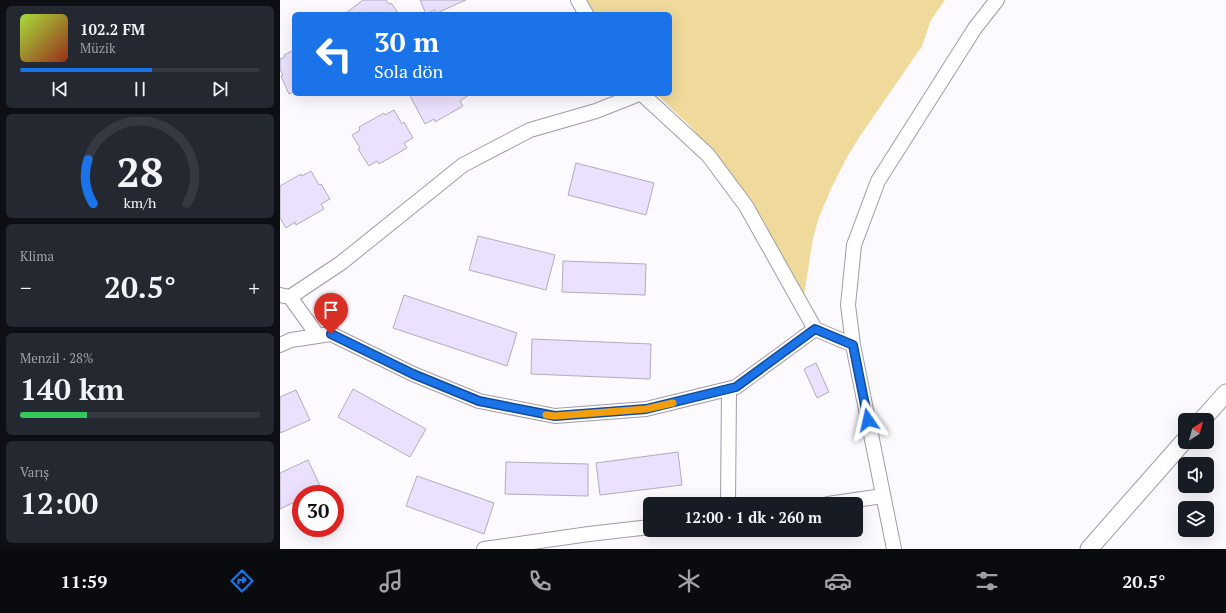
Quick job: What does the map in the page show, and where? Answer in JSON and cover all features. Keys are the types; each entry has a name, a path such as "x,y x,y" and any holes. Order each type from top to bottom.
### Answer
{"street":[{"path":"578,0 585,12"},
{"path":"894,549 853,345 848,305 854,245 878,181 975,28 997,0"},
{"path":"318,336 285,296 341,263 463,165 530,130 596,111 634,96"},
{"path":"644,96 708,155 746,206 815,329 853,345"},
{"path":"280,345 291,340 331,334 413,374 479,401 555,416 646,409 736,387 815,329"},
{"path":"728,497 729,389"},
{"path":"1208,413 1226,393"},
{"path":"1089,549 1178,448"},
{"path":"863,499 883,496"},
{"path":"484,549 643,528"}],"shaded area":[{"path":"582,0 945,0 931,20 922,46 858,139 831,189 819,217 813,238 803,302 706,145 690,126 658,96 672,96 672,12 590,12"}],"building":[{"path":"363,0 386,0 389,4 391,3 398,12 347,12"},
{"path":"420,0 466,0 439,12 436,12 435,10 425,12"},
{"path":"292,51 292,93 289,94 281,76 283,75 280,69 280,59 285,57 284,55"},
{"path":"410,96 468,96 460,101 463,106 435,122 434,119 425,124"},
{"path":"394,110 402,124 404,122 413,138 404,143 407,148 379,164 377,161 369,166 358,149 360,148 352,135 360,130 359,127 384,113 385,115"},
{"path":"576,163 654,183 646,215 568,195"},
{"path":"311,171 319,185 321,184 330,199 321,204 324,209 296,225 295,222 286,228 280,218 280,186 301,174 302,176"},
{"path":"478,236 555,255 546,290 469,270"},
{"path":"563,261 646,264 645,295 562,292"},
{"path":"404,295 517,333 507,366 393,328"},
{"path":"532,339 651,344 650,379 531,374"},
{"path":"816,363 829,392 817,398 804,369"},
{"path":"353,389 426,429 410,457 338,417"},
{"path":"296,390 310,420 280,433 280,397"},
{"path":"678,452 682,485 600,495 596,463"},
{"path":"308,460 320,485 292,485 292,503 280,509 280,473"},
{"path":"506,462 588,464 588,496 505,494"},
{"path":"417,476 494,503 484,534 406,506"}],"slow traffic":[{"path":"546,415 555,416 646,409 673,403"}],"route":[{"path":"331,334 413,374 479,401 555,416 646,409 736,387 815,329 853,345 868,420"}]}
